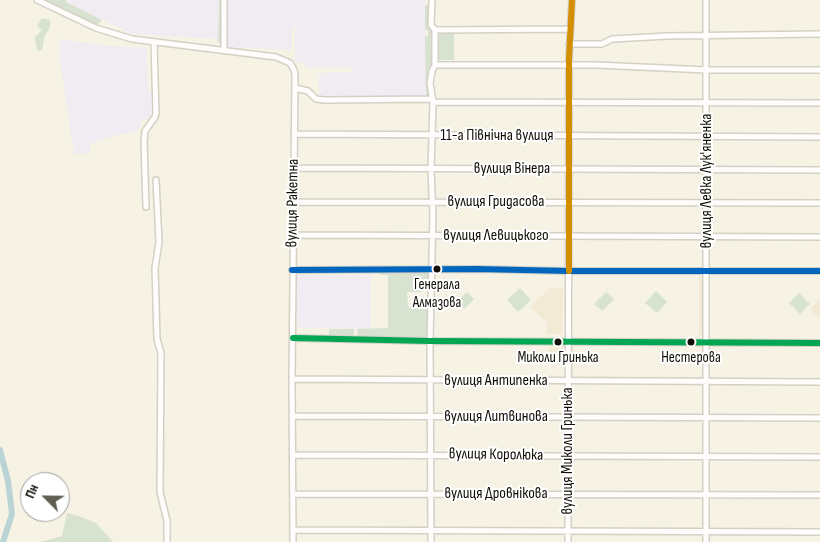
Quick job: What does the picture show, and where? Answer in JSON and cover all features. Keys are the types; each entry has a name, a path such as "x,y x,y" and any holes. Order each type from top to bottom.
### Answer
{"street":[{"name":"вулиця Ракетна","path":"37,0 96,28 132,39 276,57 286,61 294,70 292,235 293,542"},
{"path":"224,0 224,51"},
{"path":"431,542 430,341 433,236 431,169 433,101 430,76 435,65 434,29 431,25 432,0"},
{"name":"вулиця Миколи Гринька","path":"568,542 569,44 572,0"},
{"name":"вулиця Левка Лук'яненка","path":"706,0 706,542"},
{"path":"434,29 570,29"},
{"path":"569,44 602,44 612,39 707,35 820,34"},
{"path":"146,207 145,131 156,113 154,43"},
{"path":"435,65 569,65 707,70 820,70"},
{"path":"295,88 304,90 316,99 324,100 820,104"},
{"name":"11-а Північна вулиця","path":"294,134 820,137"},
{"name":"вулиця Вінера","path":"294,168 820,170"},
{"path":"156,180 159,242 155,268 157,339 161,353 160,492 167,521 167,542"},
{"name":"вулиця Гридасова","path":"293,202 820,203"},
{"name":"вулиця Левицького","path":"292,235 820,237"},
{"path":"292,270 820,271"},
{"path":"293,338 430,341 820,343"},
{"name":"вулиця Антипенка","path":"292,379 820,382"},
{"name":"вулиця Литвинова","path":"292,416 820,418"},
{"name":"вулиця Королюка","path":"293,455 820,456"},
{"name":"вулиця Дровнікова","path":"293,494 820,496"},
{"path":"293,530 820,532"}],"shaded area":[{"path":"66,0 219,0 218,39 132,34 65,2"},
{"path":"228,0 425,0 426,97 319,98 319,73 352,72 353,68 307,68 304,63 297,63 295,60 295,27 292,27 292,50 227,47"},
{"path":"60,39 109,46 147,48 148,89 153,94 151,119 142,120 141,126 137,131 113,136 90,144 90,153 74,154 59,54"},
{"path":"296,275 371,275 371,329 297,328"},
{"path":"699,276 702,276 702,335 699,335"},
{"path":"550,288 563,288 562,334 546,334 547,323 530,307"},
{"path":"820,299 820,319 810,309"},
{"path":"549,347 563,347 563,357 549,357"}],"green space":[{"path":"44,0 66,0 66,2 102,20 97,25"},
{"path":"219,0 222,0 222,43 218,43"},
{"path":"425,5 430,5 434,32 435,62 429,71 430,95 426,97 425,37 428,36 428,31 425,29"},
{"path":"42,18 50,20 50,27 44,38 42,50 37,51 35,37 42,30 37,26"},
{"path":"454,32 454,60 436,60 436,33"},
{"path":"380,272 429,272 429,281 422,281 422,292 407,292 408,307 422,307 429,304 428,339 358,337 357,329 388,328 388,275 380,275"},
{"path":"520,288 531,300 518,312 507,300"},
{"path":"656,291 667,302 657,313 645,303"},
{"path":"467,292 474,299 464,309 457,302"},
{"path":"606,292 614,299 602,311 594,304"},
{"path":"799,293 810,304 800,314 789,303"},
{"path":"329,329 354,329 354,336 329,335"},
{"path":"70,514 96,523 113,542 41,542 62,536 65,522 70,522"}],"waterway":[{"path":"0,450 8,481 12,514 3,542"}],"transit line":[{"path":"569,271 569,59 572,0"},
{"path":"292,270 820,271"},
{"path":"293,338 430,341 820,343"}],"place":[{"name":"Генерала Алмазова","path":"437,269"},
{"name":"Миколи Гринька","path":"558,342"},
{"name":"Нестерова","path":"691,342"}]}
